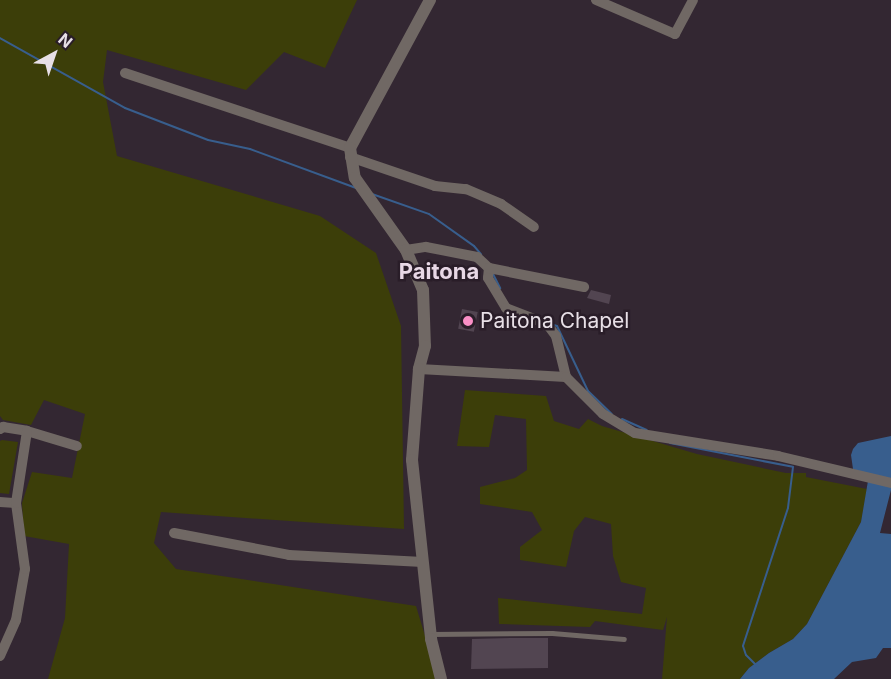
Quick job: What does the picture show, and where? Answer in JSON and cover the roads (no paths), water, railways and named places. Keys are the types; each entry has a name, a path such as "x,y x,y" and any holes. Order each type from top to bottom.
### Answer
{"street":[{"path":"430,0 350,153 355,178 406,250 423,290 425,346 419,369 412,460 431,634 441,679"},
{"path":"596,0 675,34 693,0"},
{"path":"125,73 350,153 435,186 466,189 501,204 534,227"},
{"path":"406,250 426,247 477,257 489,268 584,287"},
{"path":"489,268 488,278 506,308 547,324 556,336 566,377 603,414 635,433 778,456 891,483"},
{"path":"419,369 566,377"},
{"path":"0,429 3,427 27,431 77,446"},
{"path":"0,656 16,620 25,569 16,503 27,431"},
{"path":"0,502 16,503"},
{"path":"174,533 237,548 290,555 423,562"}],"lane":[{"path":"431,634 552,633 624,639"}],"water":[{"path":"891,436 891,490 880,533 891,534 891,648 883,648 876,658 852,662 834,679 740,679 749,668 793,639 807,624 861,522 869,475 853,469 851,455 853,449 858,443"}],"waterway":[{"path":"0,38 125,108 208,140 250,149 356,188"},
{"path":"372,194 429,214 474,246 481,254"},
{"path":"493,274 500,288"},
{"path":"554,325 557,326 588,391 612,414"},
{"path":"622,419 647,430"},
{"path":"670,443 793,467 788,508 743,646 746,655 757,666"}],"place":[{"name":"Paitona Chapel","path":"468,321"}],"district":[{"name":"Paitona","path":"439,272"}]}
